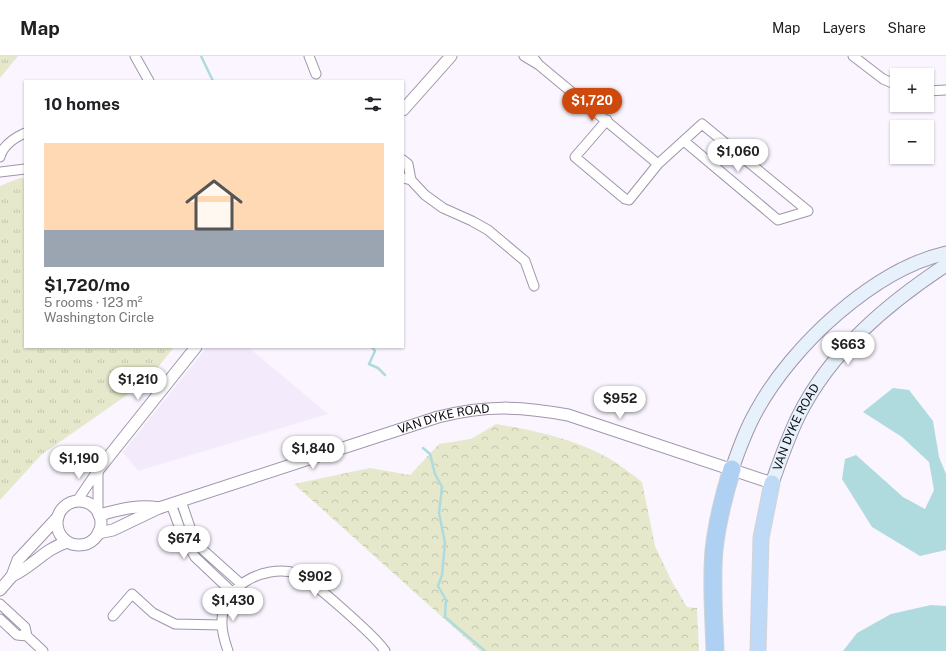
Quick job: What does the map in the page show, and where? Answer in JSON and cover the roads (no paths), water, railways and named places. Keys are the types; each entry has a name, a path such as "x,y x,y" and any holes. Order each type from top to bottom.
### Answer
{"highway":[{"path":"716,651 713,595 714,550 722,505 732,469"},
{"path":"758,651 761,538 772,483"}],"main road":[{"path":"732,469 747,431 768,392 796,356 827,323 858,298 896,273 946,253"},
{"name":"VAN DYKE ROAD","path":"772,483 798,416 820,380 847,346 878,314 916,285 946,265"}],"street":[{"path":"135,56 148,80"},
{"path":"309,56 316,74"},
{"path":"404,109 451,56"},
{"path":"524,56 539,65 607,120 658,164"},
{"path":"532,56 539,65"},
{"path":"853,56 883,79 890,82"},
{"path":"934,91 946,90"},
{"path":"607,120 575,157 629,200 658,164 679,143 684,141 702,124 808,211 778,220 684,141"},
{"path":"0,157 1,152 9,142 24,134"},
{"path":"404,161 408,164 407,179 425,195 443,208 488,230 525,261 534,286"},
{"path":"1,169 24,169"},
{"path":"77,501 98,470 195,348"},
{"name":"VAN DYKE ROAD","path":"98,533 113,530 159,508 176,502 438,417 461,411 502,407 533,408 568,416 772,483"},
{"path":"12,576 26,569 47,550 67,542 81,545 88,543 98,533 100,526 98,514 98,470"},
{"path":"0,590 12,576 18,560 58,517 66,505 77,501 86,502 98,514"},
{"path":"176,502 192,534 202,549 241,584"},
{"path":"176,502 183,537 195,557 232,592"},
{"name":"VAN DYKE ROAD","path":"98,514 146,505 159,508"},
{"path":"58,517 58,531 67,542"},
{"path":"228,651 222,625 225,607 232,592 241,584 259,574 286,571 297,574 316,585 385,651"},
{"path":"113,616 132,594 153,613 175,624 222,625"},
{"path":"0,604 25,627 27,636 43,651"},
{"path":"0,619 17,635 27,636"}],"water":[{"path":"893,388 909,390 933,421 939,457 946,474 946,550 920,556 872,527 842,479 845,459 856,455 903,497 925,509 934,490 929,462 902,437 863,412"},
{"path":"931,605 946,606 946,651 843,651 857,633 891,614"}],"waterway":[{"path":"201,56 213,80"},
{"path":"373,348 375,351 369,364 378,368 385,375"},
{"path":"423,448 430,454 435,474 442,487 439,513 445,543 442,575 438,586 446,600 445,617 485,651"}]}
